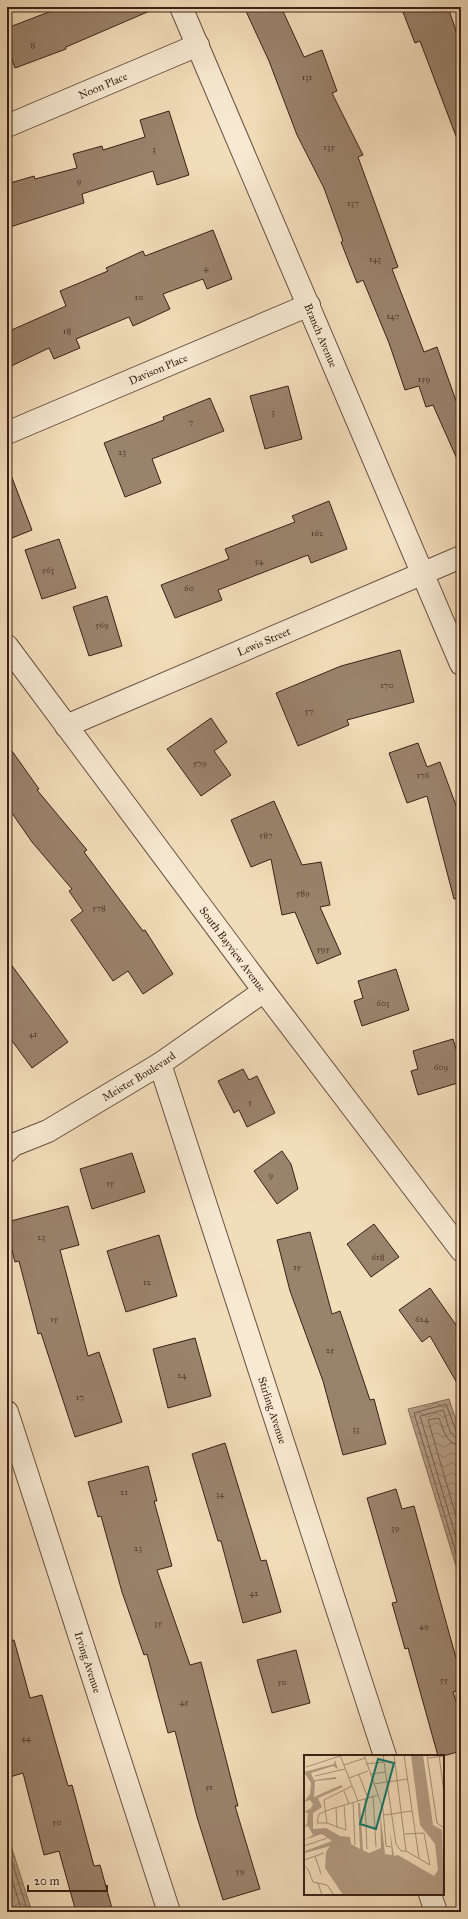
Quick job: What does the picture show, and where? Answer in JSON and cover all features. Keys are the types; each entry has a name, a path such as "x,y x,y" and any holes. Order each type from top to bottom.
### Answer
{"street":[{"name":"Branch Avenue","path":"181,7 461,664"},
{"name":"Noon Place","path":"7,126 198,45"},
{"name":"Davison Place","path":"7,433 308,305"},
{"name":"Lewis Street","path":"66,726 461,557"},
{"name":"South Bayview Avenue","path":"7,646 264,991 461,1250"},
{"name":"Meister Boulevard","path":"9,1144 48,1131 160,1064 264,991"},
{"name":"Stirling Avenue","path":"160,1064 385,1755"},
{"name":"Irving Avenue","path":"7,1412 169,1912"},
{"path":"430,1895 436,1912"}],"water":[{"path":"449,1399 461,1435 461,1582 408,1409"},
{"path":"7,1833 32,1912 7,1912"}],"building":[{"path":"62,7 159,7 66,47 66,49 15,68 7,46 7,28"},
{"path":"244,7 281,7 304,57 322,50 337,91 332,93 363,155 358,157 398,267 392,269 424,352 437,347 461,415 461,468 433,405 426,407 419,386 405,390 389,343 363,280 357,283 341,242 343,241 324,188 297,135 269,61"},
{"path":"401,7 448,7 461,46 461,144 459,144 420,41 415,43"},
{"path":"169,111 189,175 157,185 153,171 82,194 84,203 7,228 7,184 34,176 35,179 77,168 73,154 102,146 103,150 145,137 140,120"},
{"path":"213,230 232,279 207,289 203,279 163,294 170,309 133,326 129,317 76,339 80,348 54,359 49,348 7,368 7,332 66,306 60,291 108,271 106,268 143,251 145,256"},
{"path":"288,386 302,439 265,449 250,396"},
{"path":"210,398 224,431 152,459 161,483 125,497 104,443 164,420 163,417"},
{"path":"9,470 32,530 7,540 7,471"},
{"path":"329,501 347,549 311,563 308,555 218,590 222,600 175,618 161,585 229,559 225,549 295,522 292,516"},
{"path":"59,539 76,588 42,599 25,550"},
{"path":"107,596 122,646 89,656 73,607"},
{"path":"400,650 414,702 347,720 349,725 298,746 276,693 341,666"},
{"path":"211,718 227,742 214,751 231,775 201,796 167,749"},
{"path":"418,743 427,767 440,762 461,819 461,898 454,899 427,796 407,803 389,753"},
{"path":"7,744 39,789 37,790 87,850 84,852 143,931 145,930 173,974 143,994 128,971 113,981 71,920 83,911 69,891 72,889 32,842 7,806"},
{"path":"274,801 302,865 321,862 330,905 320,907 341,954 317,964 295,912 282,915 271,859 251,867 231,820"},
{"path":"7,959 68,1042 32,1068 7,1034"},
{"path":"396,969 409,1010 362,1026 354,1001 363,998 358,981"},
{"path":"453,1039 461,1066 461,1082 418,1095 411,1071 418,1069 413,1051"},
{"path":"243,1069 249,1080 257,1076 275,1113 247,1127 239,1110 234,1113 218,1081"},
{"path":"282,1151 291,1164 298,1189 277,1204 254,1171"},
{"path":"132,1153 145,1192 92,1209 80,1169"},
{"path":"68,1206 79,1245 60,1250 88,1356 99,1352 122,1422 75,1437 41,1333 38,1334 19,1261 15,1262 7,1231 7,1222"},
{"path":"374,1224 399,1257 371,1277 347,1244"},
{"path":"310,1232 332,1314 340,1311 370,1400 374,1399 386,1444 343,1455 323,1381 290,1291 277,1240"},
{"path":"159,1235 177,1296 126,1312 107,1251"},
{"path":"430,1288 461,1332 461,1390 430,1336 422,1342 399,1310"},
{"path":"195,1338 211,1396 168,1408 153,1349"},
{"path":"225,1443 261,1561 266,1560 281,1612 243,1623 221,1541 218,1541 192,1454"},
{"path":"148,1466 157,1501 154,1501 172,1566 157,1570 190,1665 201,1662 238,1806 235,1806 260,1889 223,1900 197,1817 175,1731 168,1733 147,1654 144,1655 122,1592 101,1516 98,1517 88,1482"},
{"path":"396,1489 402,1509 414,1506 456,1658 461,1656 461,1690 453,1692 461,1716 461,1751 444,1756 438,1755 408,1648 405,1649 392,1603 397,1602 367,1498"},
{"path":"14,1640 30,1698 42,1695 68,1786 72,1785 94,1866 100,1865 113,1912 76,1912 59,1851 44,1855 23,1773 10,1777 7,1764 7,1641"},
{"path":"296,1650 310,1703 272,1713 257,1660"}]}
